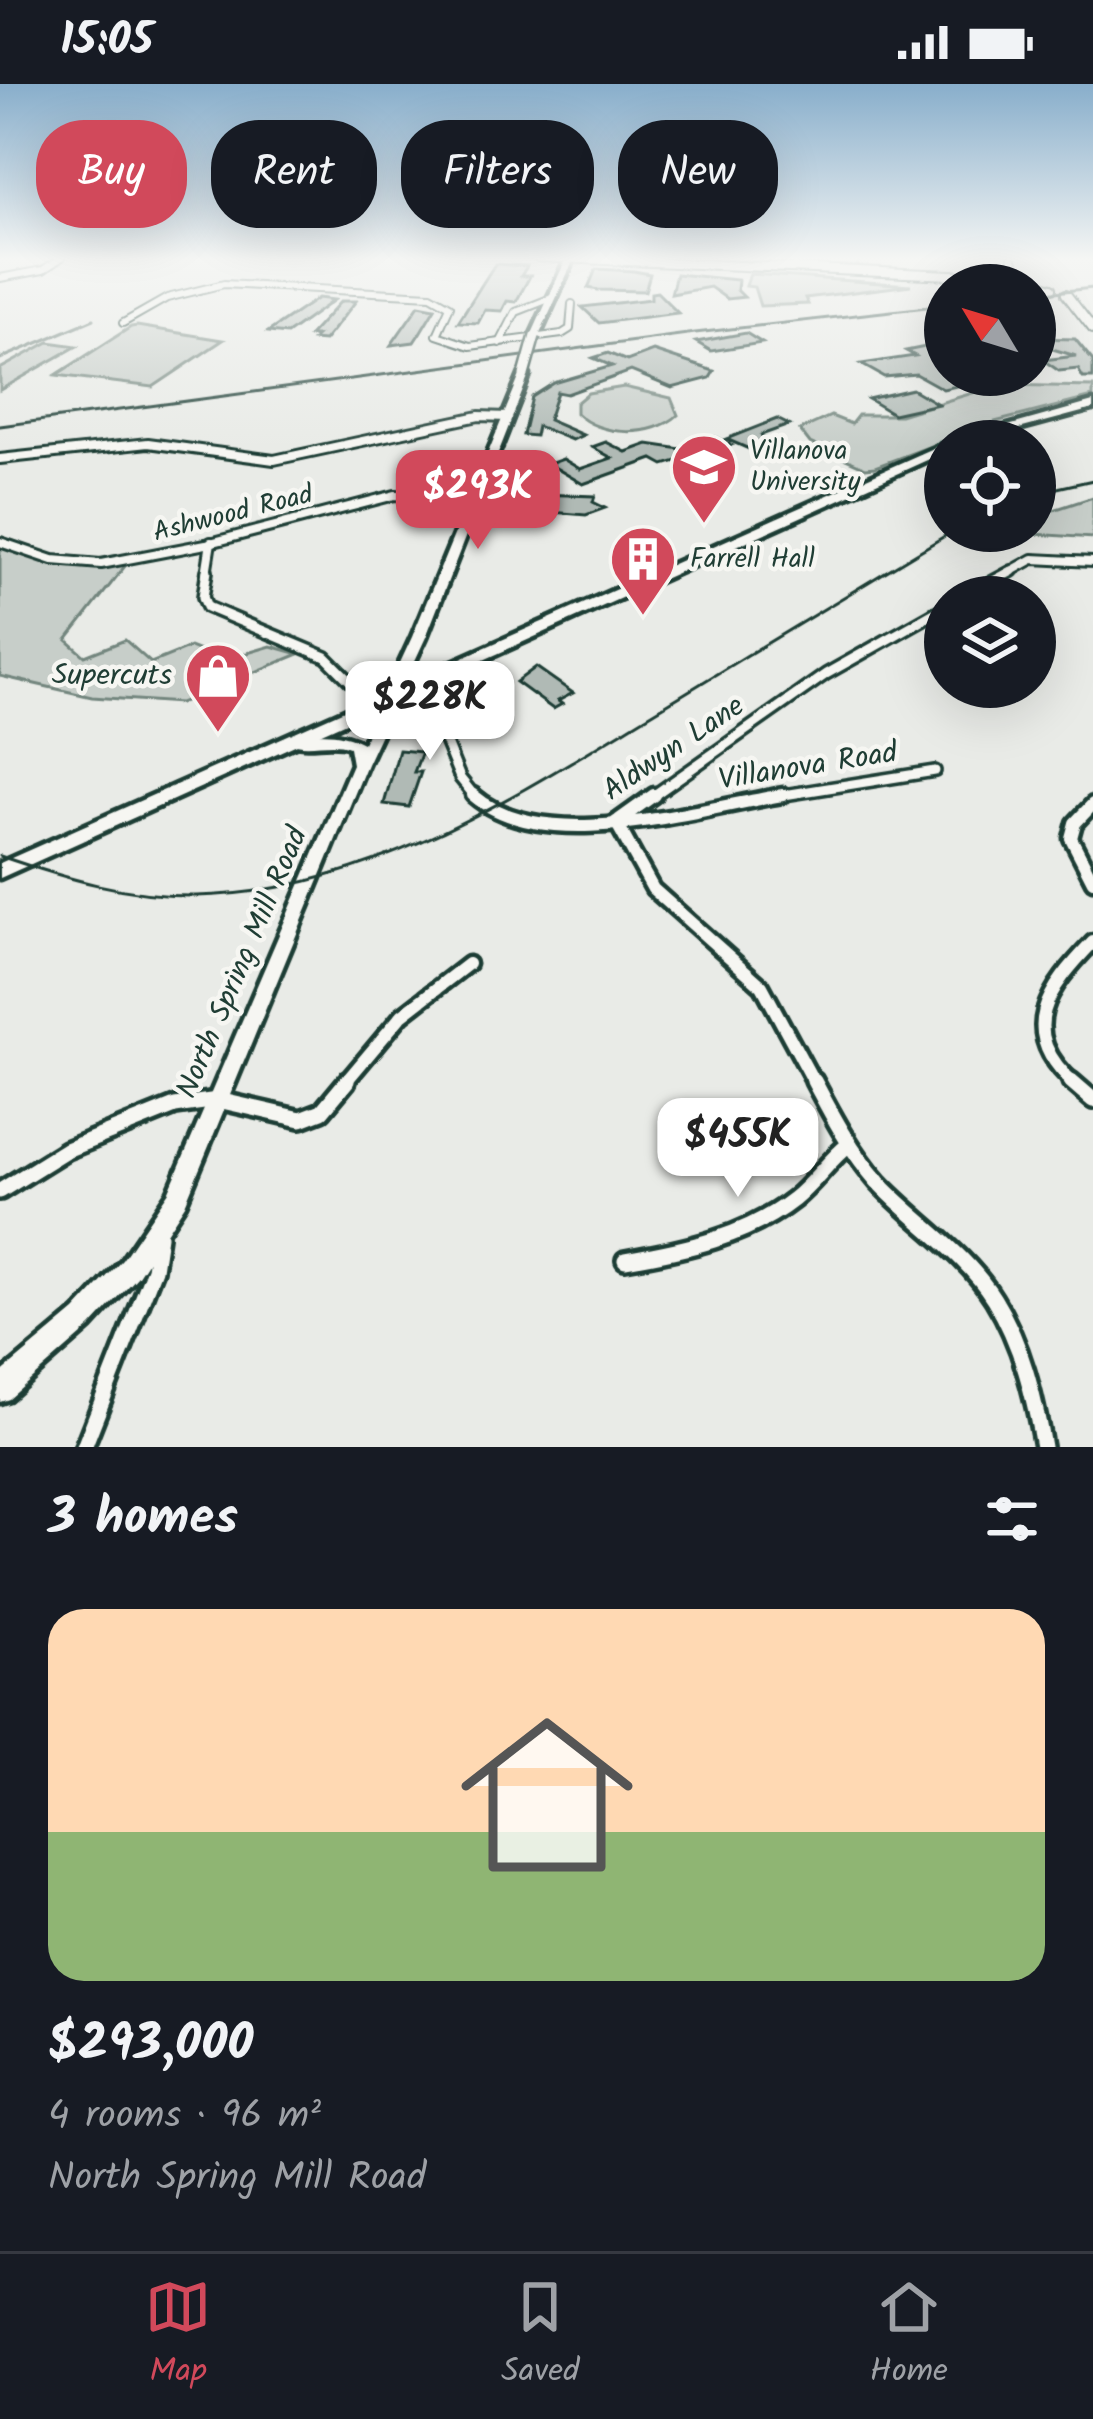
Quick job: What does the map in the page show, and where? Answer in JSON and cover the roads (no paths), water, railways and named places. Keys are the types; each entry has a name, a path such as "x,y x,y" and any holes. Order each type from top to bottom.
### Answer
{"highway":[{"path":"1037,420 1093,405"},
{"path":"0,872 924,456"}],"main road":[{"name":"North Spring Mill Road","path":"0,1390 83,1319 160,1227 478,497 540,321"},
{"path":"296,741 349,740 358,746 360,764"}],"street":[{"path":"123,323 128,321"},
{"path":"443,321 437,335 458,344 500,344 562,334 570,329 571,321"},
{"path":"500,344 510,321"},
{"path":"0,459 99,444 148,443 274,460 478,416 508,416"},
{"name":"Ashwood Road","path":"0,542 53,560 101,564 211,542 395,495 478,497"},
{"path":"211,542 203,596 207,607 326,657 374,705"},
{"path":"1002,576 1033,559 1093,562"},
{"name":"Aldwyn Lane","path":"393,696 435,716 463,783 512,822 573,827 616,822 826,674 924,620"},
{"name":"Villanova Road","path":"616,822 935,771"},
{"path":"1093,804 1075,823 1071,838 1093,881"},
{"path":"616,822 653,889 761,986 848,1145 881,1185 939,1234 994,1299 1032,1382 1042,1447"},
{"path":"1093,942 1051,986 1040,1022 1057,1065 1093,1100"},
{"path":"0,1191 66,1150 175,1106 218,1100 301,1119 322,1111 402,1015 468,964"},
{"path":"625,1260 688,1250 769,1215 798,1196 820,1166 848,1145"},
{"path":"84,1447 154,1269 160,1227"}],"waterway":[{"path":"0,359 90,321"}],"tram line":[{"path":"1056,488 1093,480"},
{"path":"0,856 96,885 196,896 260,891 383,858 554,772 924,549"}],"railway":[{"path":"0,426 806,321"}],"place":[{"name":"Villanova University","path":"704,526"},
{"name":"Farrell Hall","path":"643,618"},
{"name":"Supercuts","path":"218,735"}]}
